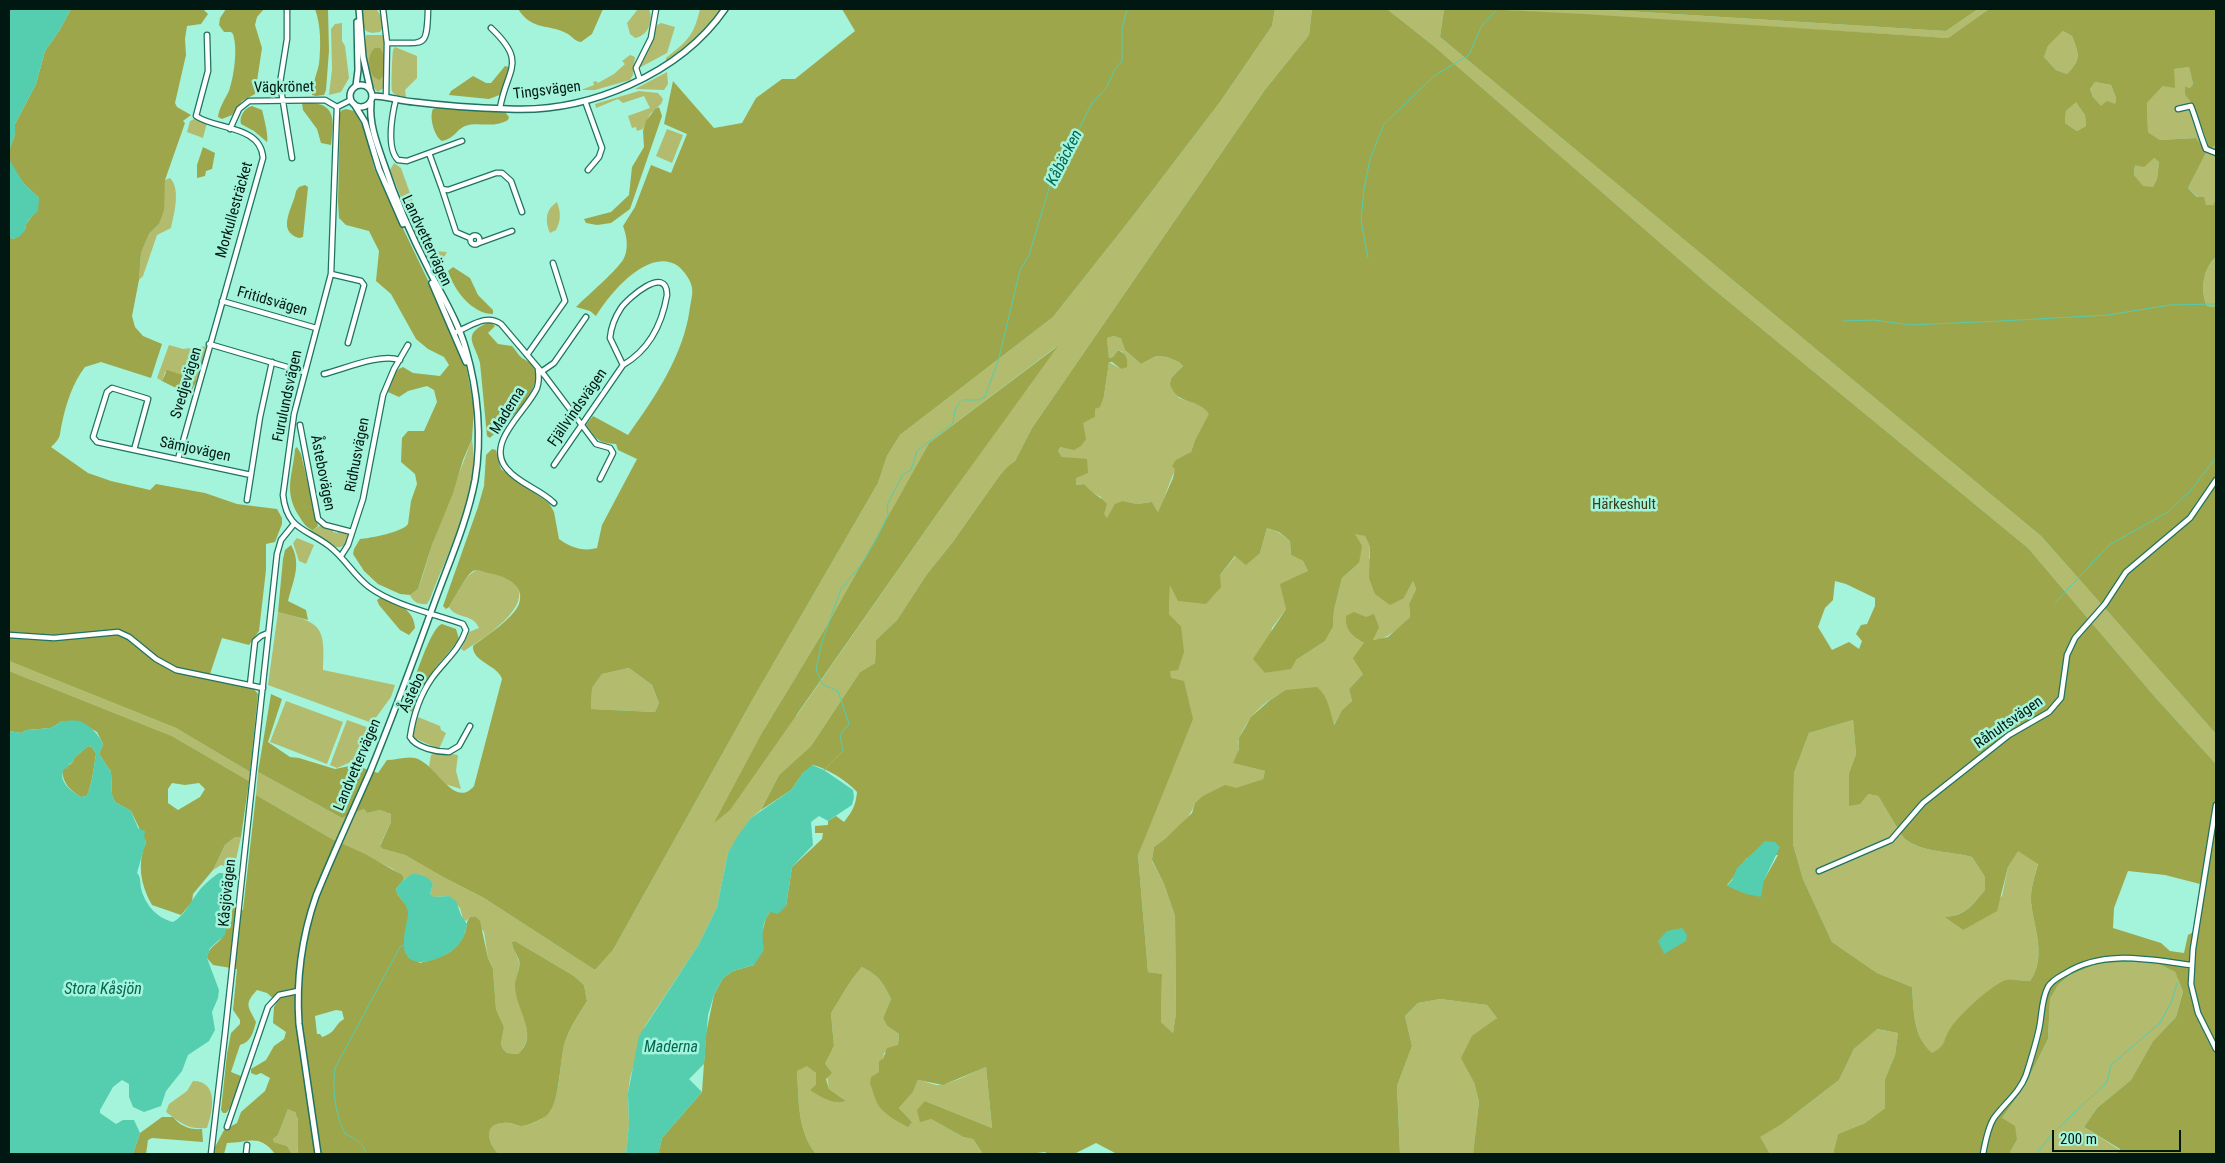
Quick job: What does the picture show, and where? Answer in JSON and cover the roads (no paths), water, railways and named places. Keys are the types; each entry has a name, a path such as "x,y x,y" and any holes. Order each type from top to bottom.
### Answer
{"street":[{"path":"287,9 287,40 281,75 292,158"},
{"path":"352,102 351,92 356,86 358,70 358,9"},
{"path":"337,107 352,102 363,107 371,103 373,96 363,57 358,9"},
{"path":"384,9 387,43 386,97"},
{"path":"387,43 417,43 424,39 427,34 428,9"},
{"path":"640,80 636,68 651,38 656,9"},
{"name":"Tingsvägen","path":"373,96 415,102 500,108 532,108 585,100 640,80 672,62 702,38 725,9"},
{"path":"491,28 508,45 512,57 512,70 500,108"},
{"name":"Morkullesträcket","path":"207,35 208,71 196,116 252,136 262,150 263,158 209,344"},
{"path":"356,86 363,84 370,88"},
{"path":"396,99 391,130 394,156 398,160 404,162 462,141"},
{"name":"Vägkrönet","path":"230,129 239,109 245,103 254,100 326,100 337,107"},
{"path":"585,100 602,148 599,156 588,170"},
{"name":"Landvettervägen","path":"352,102 365,122 379,168 396,210 458,332"},
{"name":"Landvettervägen","path":"318,1154 299,1024 298,991 301,950 316,896 390,721 467,513 475,479 478,430 470,364 458,332 397,201 370,117 371,103"},
{"path":"2178,109 2191,106 2206,149 2216,153"},
{"name":"Furulundsvägen","path":"294,524 287,514 283,495 294,414 331,274 337,107"},
{"path":"429,153 444,190 456,232 470,238 477,236 480,239 479,243 512,231"},
{"path":"444,190 496,173 502,173 511,181 522,212"},
{"path":"526,355 565,301 553,263"},
{"path":"331,274 361,281 364,285 348,343"},
{"name":"Fjällvindsvägen","path":"554,465 623,365 638,355 655,334 667,295 667,290 662,284 657,282 649,284 636,293 625,302 616,317 610,338 623,365"},
{"name":"Fritidsvägen","path":"222,301 316,328"},
{"path":"540,370 554,363 586,317"},
{"path":"458,332 479,322 495,320 540,370 596,444 610,448 613,453 600,479"},
{"name":"Svedjevägen","path":"178,459 209,344 304,372"},
{"name":"Ridhusvägen","path":"341,556 346,549 363,498 380,403 394,370 408,345"},
{"path":"324,374 380,359 391,358 400,360"},
{"path":"247,500 260,417 272,362"},
{"name":"Maderna","path":"540,370 536,389 503,439 500,455 503,464 509,472 554,503"},
{"name":"Sämjovägen","path":"134,450 148,399 112,388 107,392 93,438 97,442 134,450 178,459 251,475"},
{"name":"Åstebovägen","path":"300,425 318,519 325,525 352,532"},
{"name":"Råhultsvägen","path":"1819,871 1890,840 1923,803 2009,735 2049,712 2061,698 2067,655 2075,638 2105,604 2126,572 2190,518 2216,480"},
{"path":"294,524 327,544 341,556 364,583 375,591 431,613"},
{"name":"Kåsjövägen","path":"210,1154 277,554 281,540 294,524"},
{"name":"Åstebo","path":"431,613 463,624 466,630 459,648 436,673 424,693 412,726 410,740 438,751 452,752 459,746 470,726"},
{"path":"9,635 54,638 118,632 129,637 156,659 176,670 263,688"},
{"path":"250,685 255,641 268,633"},
{"path":"2216,805 2192,964 2191,984 2198,1013 2216,1049"},
{"path":"1983,1154 1992,1120 2015,1094 2025,1077 2040,1026 2043,1002 2048,988 2055,980 2088,961 2104,958 2148,959 2192,964"},
{"path":"227,1127 268,1007 279,995 298,991"},
{"path":"246,1154 247,1145"}],"water":[{"path":"9,9 71,9 45,51 36,84 15,124 15,134 9,151"},
{"path":"9,159 24,184 39,198 38,211 28,221 25,230 20,236 14,239 9,237"},
{"name":"Stora Kåsjön","path":"62,721 83,722 90,727 103,744 99,754 111,772 112,795 115,802 131,811 138,828 145,831 144,837 146,841 137,873 145,900 157,914 173,922 183,913 212,878 219,873 234,874 231,905 225,935 210,948 207,958 219,990 212,1012 215,1030 209,1041 188,1055 182,1071 166,1091 161,1106 144,1112 133,1107 129,1097 129,1084 122,1080 113,1087 100,1110 100,1113 116,1124 123,1120 134,1120 140,1133 133,1154 9,1154 9,731 21,733 27,730 51,728","holes":["88,746 92,747 96,754 92,781 87,796 81,797 66,785 62,773 64,768 67,769 69,764 73,762 74,758"]},
{"name":"Maderna","path":"812,765 824,770 853,790 852,805 828,821 819,816 811,822 813,845 792,867 786,906 778,914 770,912 765,921 763,930 764,950 754,965 733,971 723,978 714,995 708,1015 704,1064 689,1079 702,1092 662,1138 658,1154 626,1154 629,1125 628,1093 639,1036 699,944 717,907 728,853 737,837 751,818 791,790 803,773"},
{"path":"1765,841 1775,842 1780,847 1764,880 1761,897 1746,894 1727,886 1737,868"},
{"path":"412,874 424,876 431,881 433,884 430,894 434,897 449,896 456,901 461,915 467,924 462,939 453,950 429,961 422,962 410,959 406,955 404,948 408,912 396,889 402,881"},
{"path":"1682,928 1687,935 1686,941 1664,954 1658,941 1667,931"}],"waterway":[{"name":"Kåbäcken","path":"963,400 978,400 985,397 999,358 1020,270 1029,255 1054,175 1070,152 1075,137 1092,103 1107,87 1115,69 1122,61 1122,29 1127,9"},
{"path":"1368,258 1361,221 1364,189 1370,159 1384,124 1434,76 1469,55 1481,27 1497,9"},
{"path":"1843,321 1874,320 1911,325 2001,321 2108,315 2170,305 2216,304"},
{"path":"824,770 843,751 840,735 849,724 838,691 822,684 816,669 822,642 841,589 861,565 875,542 888,515 887,505 903,474 911,470 917,451 953,423 955,410 960,402"},
{"path":"2055,603 2109,545 2168,512 2191,490 2216,458"},
{"path":"366,1154 356,1139 345,1134 339,1118 335,1102 335,1068 400,947 404,945"},
{"path":"2036,1154 2054,1132 2107,1082 2111,1065 2160,1023 2172,1001 2177,983"}],"park label":[{"name":"Härkeshult","path":"1624,505"}]}
